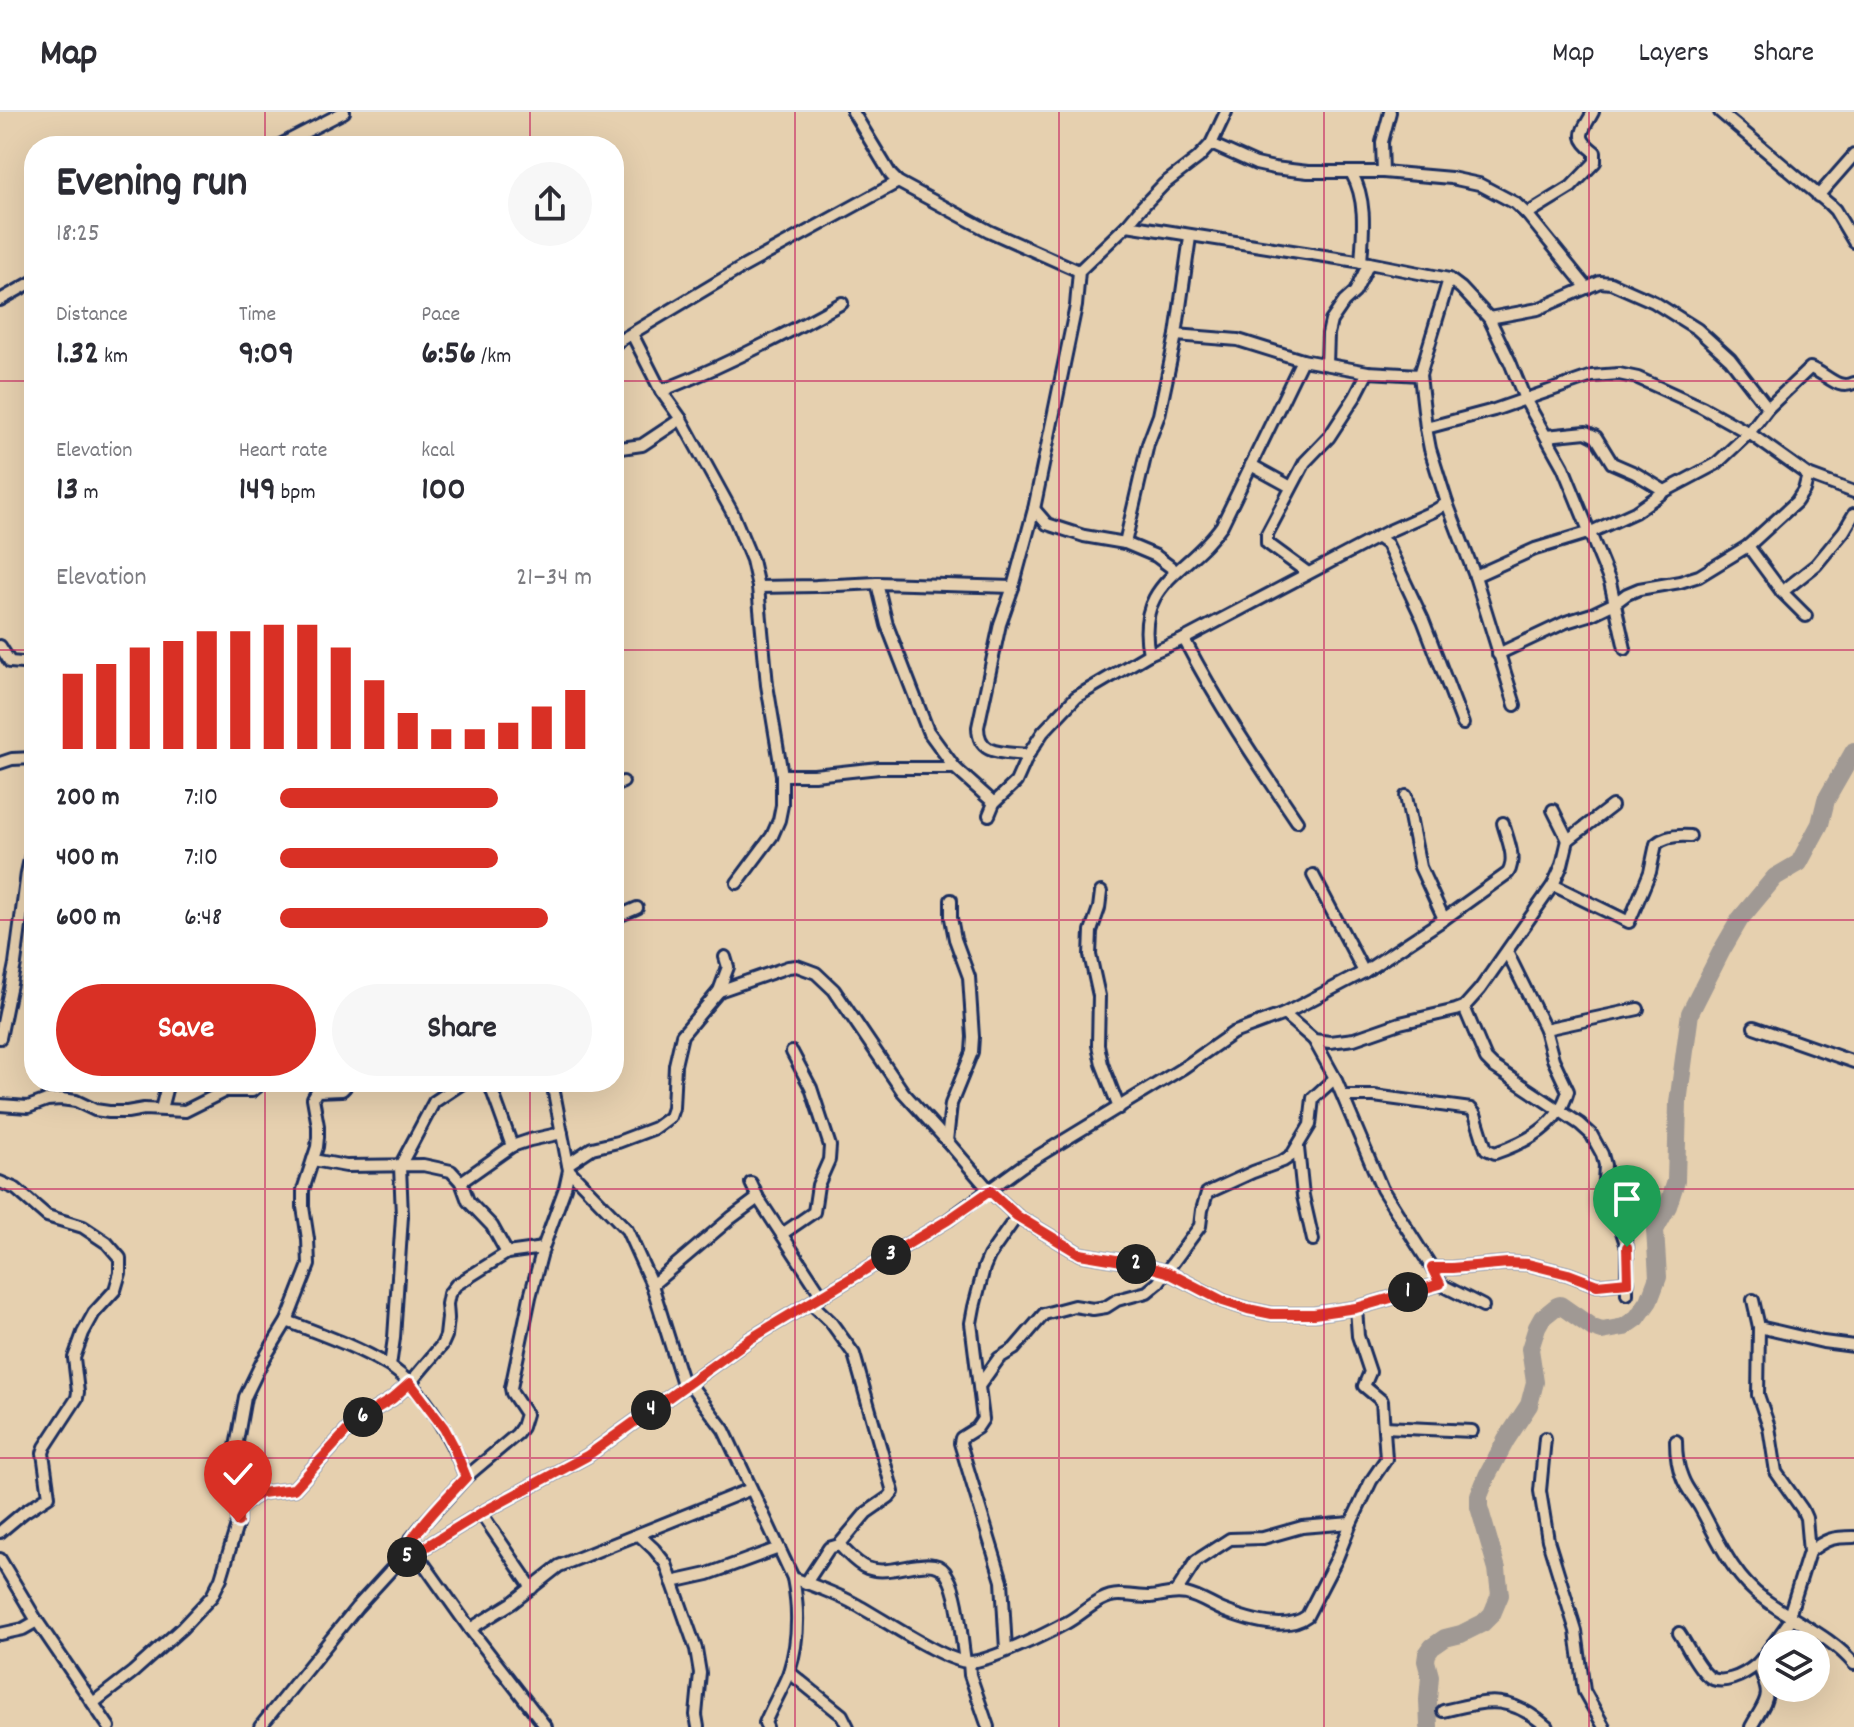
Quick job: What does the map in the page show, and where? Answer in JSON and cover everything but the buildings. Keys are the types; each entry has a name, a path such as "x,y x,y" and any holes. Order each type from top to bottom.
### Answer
{"street":[{"path":"297,136 344,112"},
{"path":"853,112 898,182 989,231 1079,271"},
{"path":"1028,755 985,748 978,738 978,727 1000,624 1034,509 1076,306 1079,271 1164,184 1211,144 1226,112"},
{"path":"1383,172 1382,142 1390,112"},
{"path":"1527,214 1571,187 1595,162 1595,152 1581,139 1593,112"},
{"path":"1720,112 1835,210 1854,242"},
{"path":"1211,144 1256,164 1274,168 1352,174 1383,172 1451,178 1479,184 1515,203 1527,214 1587,288"},
{"path":"1818,196 1854,155"},
{"path":"1327,364 1331,321 1355,292 1365,263 1358,184 1352,174"},
{"path":"624,338 741,268 898,182"},
{"path":"1127,225 1365,263 1449,279 1461,288 1489,318 1525,399 1563,467 1610,582 1625,649"},
{"path":"1125,543 1148,444 1159,415 1176,335 1190,237"},
{"path":"1449,279 1420,375 1426,428 1447,503 1475,576 1515,705"},
{"path":"1489,318 1538,309 1600,282 1611,283 1654,302 1697,329 1730,359 1768,408"},
{"path":"0,300 24,287"},
{"path":"661,391 738,358 842,303"},
{"path":"632,334 661,391 681,419 732,512 752,560 758,587 767,685 782,775 782,805 772,836 737,883"},
{"path":"1176,335 1242,341 1302,360 1368,372 1420,375"},
{"path":"1149,654 1145,636 1146,619 1153,600 1176,571 1219,530 1302,360"},
{"path":"1475,576 1535,549 1591,532 1635,512 1665,491 1716,464 1810,368 1839,385 1854,383"},
{"path":"1308,573 1267,543 1266,539 1305,462 1329,437 1368,372"},
{"path":"1426,428 1458,421 1592,376 1619,374 1638,378 1702,407 1749,433 1808,475 1854,492"},
{"path":"624,448 642,445 681,419"},
{"path":"1546,436 1591,433 1612,463 1665,491"},
{"path":"1251,465 1291,487"},
{"path":"1498,654 1566,622 1592,614 1639,589 1699,576 1748,546 1796,502 1804,490 1808,475"},
{"path":"989,815 994,803 1013,786 1043,732 1076,697 1149,654 1184,639 1447,503"},
{"path":"1034,509 1047,524 1056,528 1125,543 1156,556 1176,571"},
{"path":"1782,592 1849,533 1854,514"},
{"path":"1387,544 1389,531"},
{"path":"1377,537 1387,544 1423,620 1463,724"},
{"path":"1748,546 1782,592 1806,616"},
{"path":"758,587 877,583 1013,587"},
{"path":"877,583 887,625 928,731 955,768 994,803"},
{"path":"1184,639 1224,711 1297,821"},
{"path":"0,646 10,662 24,663"},
{"path":"0,763 24,758"},
{"path":"782,775 879,768 955,768"},
{"path":"1406,796 1420,867 1444,919"},
{"path":"1314,1040 1354,1039 1400,1023 1464,1007 1553,885 1568,840 1612,806"},
{"path":"1553,810 1568,840"},
{"path":"399,1561 587,1456 750,1339 948,1220 1022,1166 1183,1068 1233,1033 1284,1014 1364,972 1444,919 1508,873 1512,858 1503,823"},
{"path":"1553,885 1629,922 1650,872 1656,844 1678,835 1690,836"},
{"path":"1313,875 1364,972"},
{"path":"1101,892 1091,931 1090,955 1099,996 1098,1045 1119,1108"},
{"path":"0,1038 15,964 24,896"},
{"path":"947,1141 951,1104 972,1052 973,1037 969,977 955,939 951,900"},
{"path":"624,914 637,908"},
{"path":"1344,1096 1374,1096 1471,1109 1486,1149 1495,1153 1531,1139 1561,1111 1568,1088 1553,1059 1545,1029 1507,952"},
{"path":"568,1167 592,1148 655,1128 670,1117 675,1065 682,1035 719,991 728,967 725,957"},
{"path":"719,991 788,967 805,968 816,973 848,1008 903,1092 990,1191 1017,1216 1080,1254 1167,1272 1223,1301 1272,1314 1314,1314 1356,1308 1440,1284"},
{"path":"1432,1268 1528,1264 1597,1285 1628,1288 1627,1247 1621,1229 1603,1199 1605,1165 1591,1134 1486,1059 1464,1007"},
{"path":"1545,1029 1638,1009"},
{"path":"1284,1014 1314,1040 1344,1096 1382,1189 1440,1284 1483,1306"},
{"path":"1754,1027 1854,1062"},
{"path":"782,1234 814,1212 818,1185 830,1153 811,1088 792,1052"},
{"path":"979,1386 999,1358 1014,1349 1044,1314 1074,1306 1093,1309 1106,1307 1117,1300 1147,1292 1158,1283 1200,1226 1207,1193 1292,1155 1310,1125 1313,1098 1335,1078"},
{"path":"161,1109 165,1092"},
{"path":"0,1105 28,1107 61,1099 109,1112 185,1111 223,1092"},
{"path":"93,1703 182,1628 212,1596 221,1578 238,1522 231,1475 245,1397 287,1321 309,1265 303,1190 317,1147 316,1092"},
{"path":"390,1366 402,1216 400,1166 434,1102 449,1092"},
{"path":"493,1092 512,1146"},
{"path":"260,1727 357,1607 399,1561 424,1523 466,1477 517,1434 526,1419 524,1409 511,1388 530,1297 543,1248 565,1188 568,1167 554,1092"},
{"path":"461,1182 512,1146 562,1133"},
{"path":"1298,1148 1303,1196 1313,1240"},
{"path":"313,1160 346,1166 438,1167 451,1171 461,1182 468,1201 492,1226 507,1253"},
{"path":"568,1167 627,1230 652,1285 686,1385 724,1430 793,1578 797,1632 789,1672 765,1726"},
{"path":"0,1182 16,1189 47,1216 83,1227 107,1243 120,1258 120,1273 115,1290 94,1313 83,1333 74,1358 77,1398 43,1453 49,1496 0,1532"},
{"path":"751,1183 822,1296"},
{"path":"652,1285 758,1198"},
{"path":"1006,1650 1002,1581 960,1443 961,1438 983,1419 971,1323 974,1307 989,1256 1017,1216"},
{"path":"238,1510 261,1493 294,1489 356,1421 392,1399 410,1383 442,1345 446,1336 449,1294 456,1285 507,1253 543,1248"},
{"path":"1753,1300 1759,1327 1758,1395 1769,1427 1776,1472 1806,1518 1809,1552 1791,1617 1782,1630"},
{"path":"806,1583 829,1548 839,1545 866,1513 893,1494 854,1354 830,1321 811,1303"},
{"path":"793,1578 837,1595 945,1655 967,1661 985,1659 1067,1623 1113,1595 1150,1597 1176,1592 1191,1595 1225,1611 1269,1623 1282,1625 1303,1620 1337,1558 1371,1481 1386,1459 1382,1401 1364,1384 1370,1372 1358,1336 1356,1308"},
{"path":"287,1321 390,1366 410,1383 444,1428 466,1477"},
{"path":"1759,1327 1854,1346"},
{"path":"1384,1427 1472,1431"},
{"path":"1545,1438 1540,1491 1548,1540 1576,1631 1584,1691 1604,1727"},
{"path":"1676,1441 1680,1475 1739,1576 1761,1598 1831,1644 1854,1664"},
{"path":"470,1629 559,1566 751,1489"},
{"path":"481,1513 532,1588"},
{"path":"1176,1592 1196,1561 1230,1539 1263,1538 1302,1527 1351,1523"},
{"path":"639,1535 666,1564 696,1649 700,1673 696,1715 698,1727"},
{"path":"1809,1552 1825,1540 1854,1537"},
{"path":"839,1545 870,1570 933,1564 947,1575 953,1588 970,1675 988,1727"},
{"path":"672,1582 708,1574 779,1548"},
{"path":"416,1553 546,1727"},
{"path":"0,1559 37,1621 109,1727"},
{"path":"0,1634 23,1629 37,1621"},
{"path":"1679,1633 1711,1679 1733,1678 1758,1664"},
{"path":"789,1672 842,1715 848,1727"},
{"path":"1443,1711 1494,1702 1514,1705 1547,1727"},
{"path":"1751,1727 1765,1702"}],"waterway":[{"path":"1429,1727 1427,1654 1445,1638 1483,1623 1492,1614 1500,1595 1497,1569 1479,1507 1479,1496 1506,1440 1529,1405 1535,1382 1530,1349 1537,1327 1542,1318 1560,1305 1593,1328 1602,1331 1624,1327 1637,1318 1649,1301 1658,1277 1655,1230 1668,1206 1676,1181 1678,1103 1690,1013 1740,919 1775,877 1799,863 1820,824 1826,800 1854,751"}],"route":[{"path":"238,1522 238,1510 252,1498 261,1493 294,1489 356,1421 392,1399 410,1383 444,1428 466,1477 410,1540 399,1561 587,1456 750,1339 948,1220 990,1191 1017,1216 1080,1254 1167,1272 1223,1301 1272,1314 1314,1314 1356,1308 1440,1284 1432,1268 1528,1264 1597,1285 1628,1282 1627,1247"}]}
